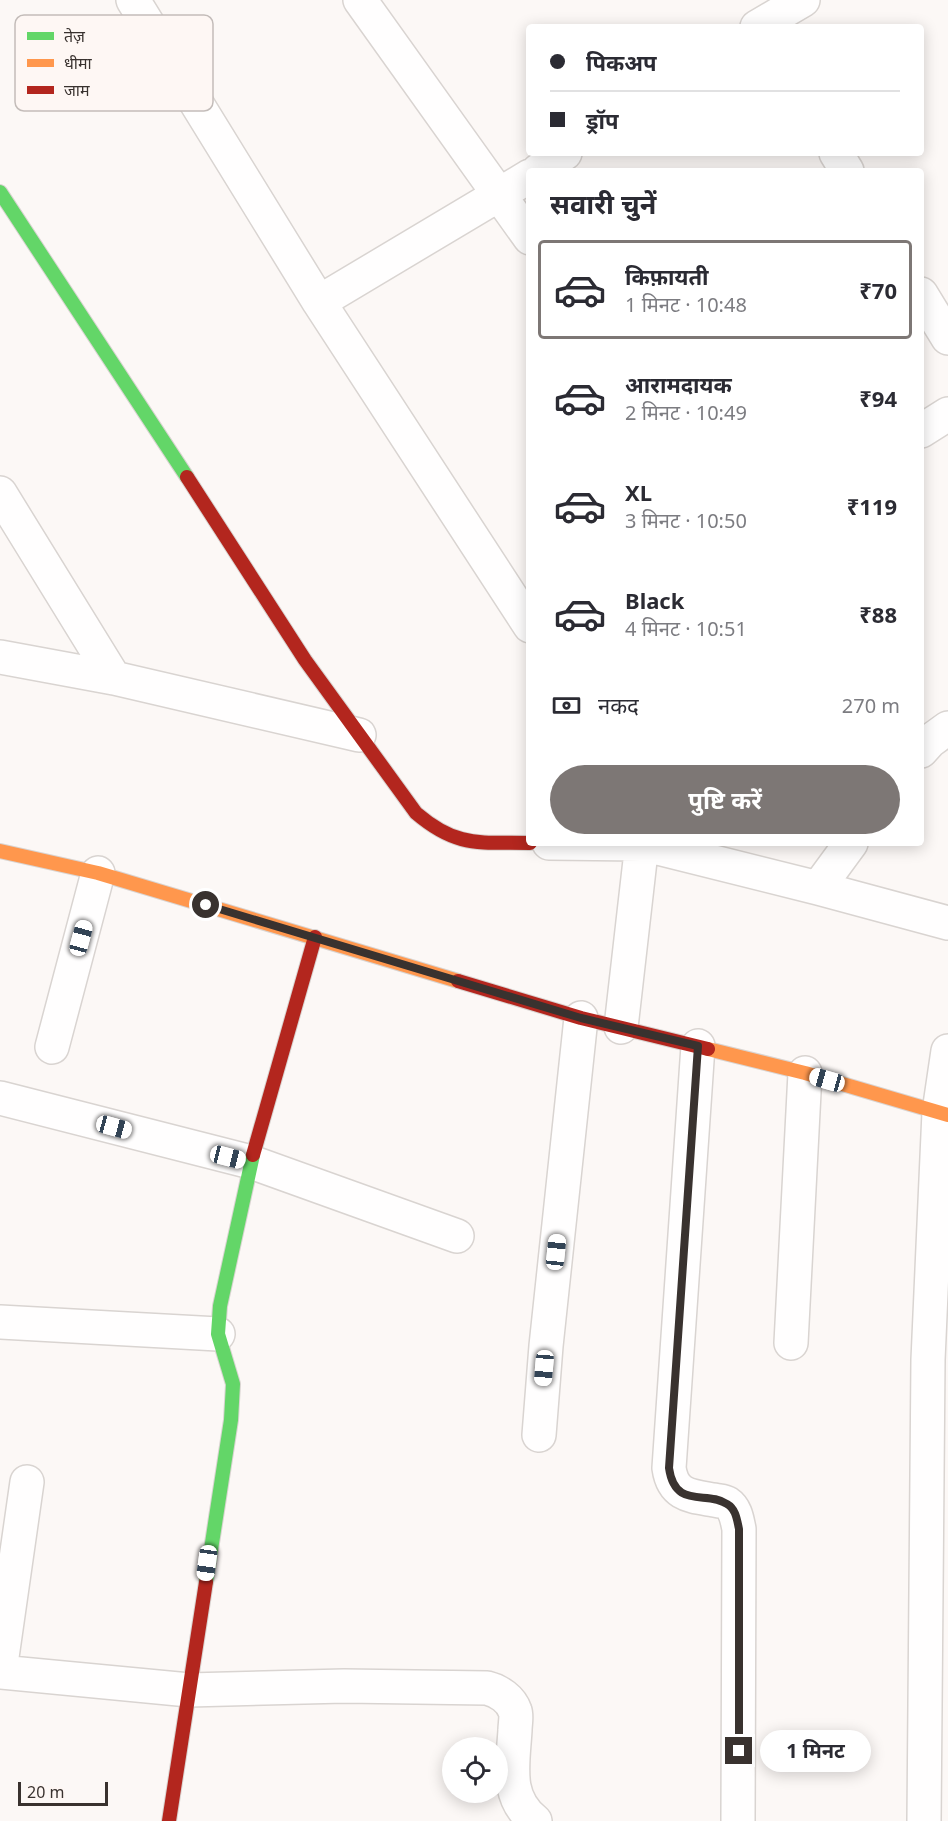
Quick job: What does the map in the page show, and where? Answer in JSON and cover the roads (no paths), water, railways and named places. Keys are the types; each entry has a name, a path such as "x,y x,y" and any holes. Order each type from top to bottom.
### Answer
{"street":[{"path":"133,0 142,15"},
{"path":"762,24 803,0"},
{"path":"367,3 526,232"},
{"path":"201,111 319,303 526,620"},
{"path":"542,168 560,156"},
{"path":"319,303 526,179"},
{"path":"0,192 242,560 304,660 416,813 436,830 454,838 483,842 526,843"},
{"path":"924,299 948,338"},
{"path":"924,429 948,414"},
{"path":"0,493 114,678"},
{"path":"0,657 114,678 359,735"},
{"path":"924,748 948,728"},
{"path":"621,1027 642,846"},
{"path":"650,846 948,923"},
{"path":"818,888 849,846"},
{"path":"0,851 98,873 581,1018 805,1073 944,1113"},
{"path":"52,1047 98,873"},
{"path":"169,1821 231,1420 233,1384 218,1334 220,1306 251,1162 315,937"},
{"path":"539,1435 546,1346 581,1018"},
{"path":"698,1046 669,1468 670,1478 676,1487 687,1496 727,1503 735,1513 739,1529 738,1821"},
{"path":"924,1821 928,1360 948,1052"},
{"path":"791,1343 805,1073"},
{"path":"0,1098 251,1162 457,1236"},
{"path":"0,1322 218,1334"},
{"path":"27,1482 0,1671 189,1690 344,1686 487,1688 497,1691 508,1700 515,1712 513,1782 516,1799 524,1812 535,1821"}]}
